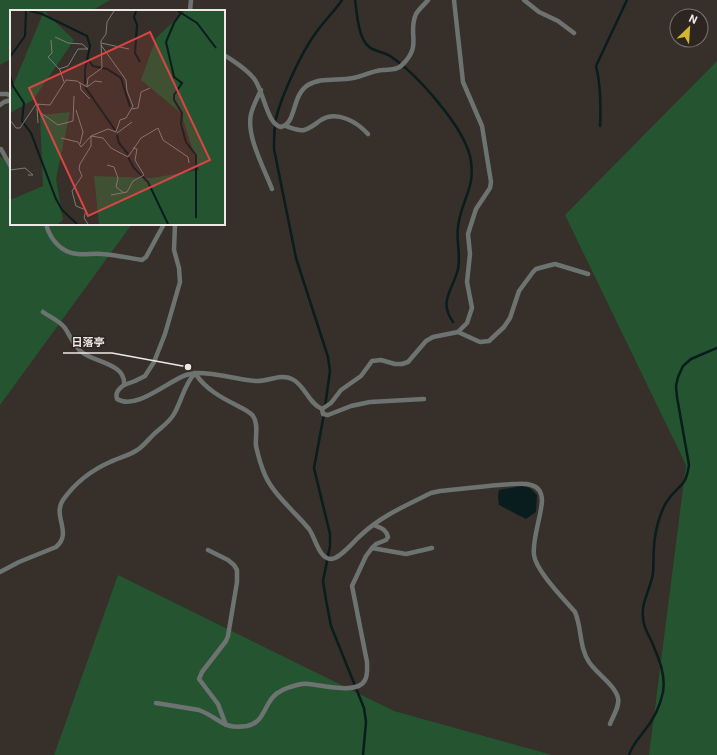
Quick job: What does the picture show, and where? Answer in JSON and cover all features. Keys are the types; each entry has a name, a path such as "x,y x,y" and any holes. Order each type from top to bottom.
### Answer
{"lane":[{"path":"190,10 191,0"},
{"path":"286,126 290,120 297,98 301,91 310,84 322,81 353,78 377,71 398,69 401,67 414,49 416,15 428,0"},
{"path":"322,409 331,403 341,390 361,376 372,361 377,359 395,364 408,362 426,341 433,337 458,332 467,323 472,308 467,282 470,254 468,234 476,209 490,188 491,182 482,126 462,82 454,0"},
{"path":"524,0 539,12 558,21 574,33"},
{"path":"225,56 255,80 261,90 273,122 278,126 286,126 304,130 331,116 353,122 368,134"},
{"path":"261,90 251,114 251,126 254,143 272,189"},
{"path":"0,94 10,96"},
{"path":"0,105 10,100"},
{"path":"1,149 10,165"},
{"path":"46,225 48,232 56,244 76,254 100,253 142,260 146,257 163,225"},
{"path":"175,225 174,250 179,268 180,282 165,334 154,362 145,376 124,385 118,390 116,395 117,399 121,402 130,402 153,393 186,375 195,373 213,374 256,382 283,377 290,378 298,384 313,404 322,409 323,414 328,415 351,406 370,402 424,399"},
{"path":"458,332 480,342 489,341 504,327 510,318 519,291 536,269 555,264 588,274"},
{"path":"42,312 66,329 75,346 82,352 118,370 125,380 124,385"},
{"path":"195,373 205,386 223,398 248,411 252,416 256,422 256,445 265,476 275,491 310,530 322,555 330,559 341,554 362,533 374,525 413,502 440,491 526,483 532,485 540,491 542,495 542,502 539,525 534,545 534,556 537,565 575,612 579,623 584,651 588,661 596,672 613,688 618,696 618,702 610,724"},
{"path":"0,572 19,562 56,548 60,544 63,534 59,510 63,500 79,482 90,473 110,462 136,451 170,420 175,413 186,386 195,373"},
{"path":"156,703 200,710 221,723 240,727 250,725 261,717 274,696 283,690 311,684 325,687 352,688 362,684 365,680 367,672 367,662 352,586 366,556 376,544 386,540 388,537 387,532 374,525"},
{"path":"372,548 406,554 432,548"},
{"path":"208,550 228,560 234,565 238,576 228,636 226,641 200,676 202,683 218,704 226,725"}],"green space":[{"path":"0,0 110,0 93,10 10,10 10,60 0,65"},
{"path":"717,61 717,755 649,755 686,465 565,215"},
{"path":"0,157 10,161 10,225 131,225 0,405"},
{"path":"118,575 394,711 552,755 54,755"}],"shaded area":[{"path":"522,486 530,488 537,495 536,512 526,519 499,505 499,490"}],"waterway":[{"path":"325,407 330,371 328,357 296,258 274,149 274,134 279,109 287,86 298,63 321,25 342,0"},
{"path":"355,0 360,30 365,43 372,49 390,56 401,64 425,87 458,130 470,156 472,177 458,227 458,269 447,302 449,315 453,322"},
{"path":"600,126 600,96 596,66 627,0"},
{"path":"629,755 630,751 654,717 660,702 664,685 661,665 644,626 643,606 653,573 654,542 662,511 667,501 685,480 688,472 689,465 676,386 683,366 691,359 717,348"},
{"path":"324,414 314,468 330,534 330,546 323,581 331,626 364,708 366,722 363,755"}],"place":[{"name":"日落亭","path":"188,367"}]}
